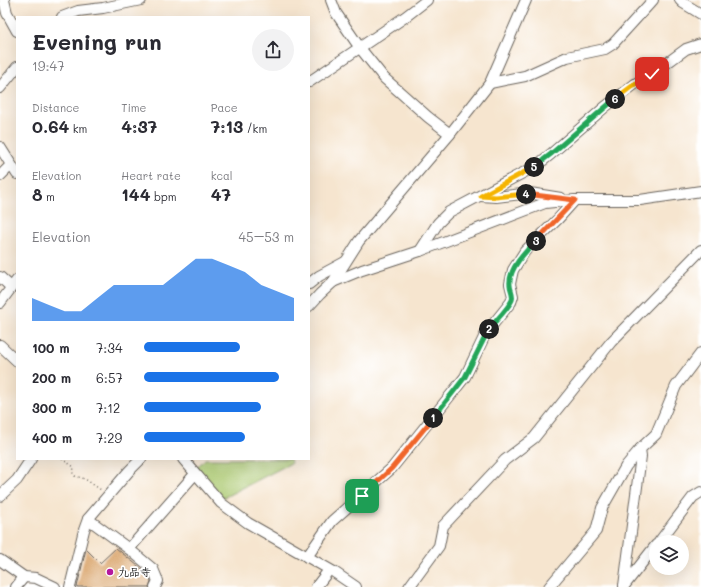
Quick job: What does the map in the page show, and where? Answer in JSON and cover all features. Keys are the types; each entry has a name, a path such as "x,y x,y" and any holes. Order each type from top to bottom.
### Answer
{"street":[{"path":"4,0 7,13 16,29"},
{"path":"65,16 78,11 103,8 141,0"},
{"path":"331,0 336,13 360,48 384,78 428,117 450,134"},
{"path":"310,81 427,0"},
{"path":"310,305 333,282 359,241 450,134 490,83 526,0"},
{"path":"490,83 525,76 566,57 605,49 613,44 654,0"},
{"path":"680,0 701,14"},
{"path":"420,251 438,223 449,212 536,166 605,107 635,84 652,74 686,49 701,44"},
{"path":"0,88 16,68"},
{"path":"0,147 16,172"},
{"path":"0,176 11,165"},
{"path":"333,282 362,270 420,251 545,203 575,200 640,200 701,191"},
{"path":"481,196 496,197 530,193 575,200"},
{"path":"307,556 332,521 392,468 465,377 486,333 511,302 513,296 510,284 513,270 525,251 575,200"},
{"path":"409,587 439,546 443,526 505,460 534,438 611,342 701,250"},
{"path":"310,283 319,276 346,262"},
{"path":"0,277 14,283 0,303"},
{"path":"0,345 16,360"},
{"path":"549,587 596,531 602,508 626,466 656,434 676,386 701,353"},
{"path":"624,587 641,456 640,450"},
{"path":"0,496 17,480 30,460"},
{"path":"70,587 88,519 140,460"},
{"path":"184,460 220,503 248,523 307,556 356,587"},
{"path":"129,549 195,474"},
{"path":"663,535 693,497 701,492"},
{"path":"88,519 154,569 158,581 154,587"},
{"path":"624,587 649,554"},
{"path":"0,560 24,578 36,578 55,587"},
{"path":"316,587 329,570"},
{"path":"16,587 24,578"}],"path":[{"path":"64,460 74,467 73,473 75,476 85,479 108,496"}],"green space":[{"path":"204,460 290,460 291,463 223,498 195,469"}],"building":[{"name":"九品寺","path":"116,548 149,575 151,581 149,587 77,587 86,549 100,563"}],"place":[{"name":"九品寺","path":"110,572"}],"route":[{"path":"362,496 392,468 465,377 486,333 511,302 513,296 510,284 513,270 525,251 575,200 530,193 496,197 481,196 536,166 605,107 635,84 652,74"}]}
